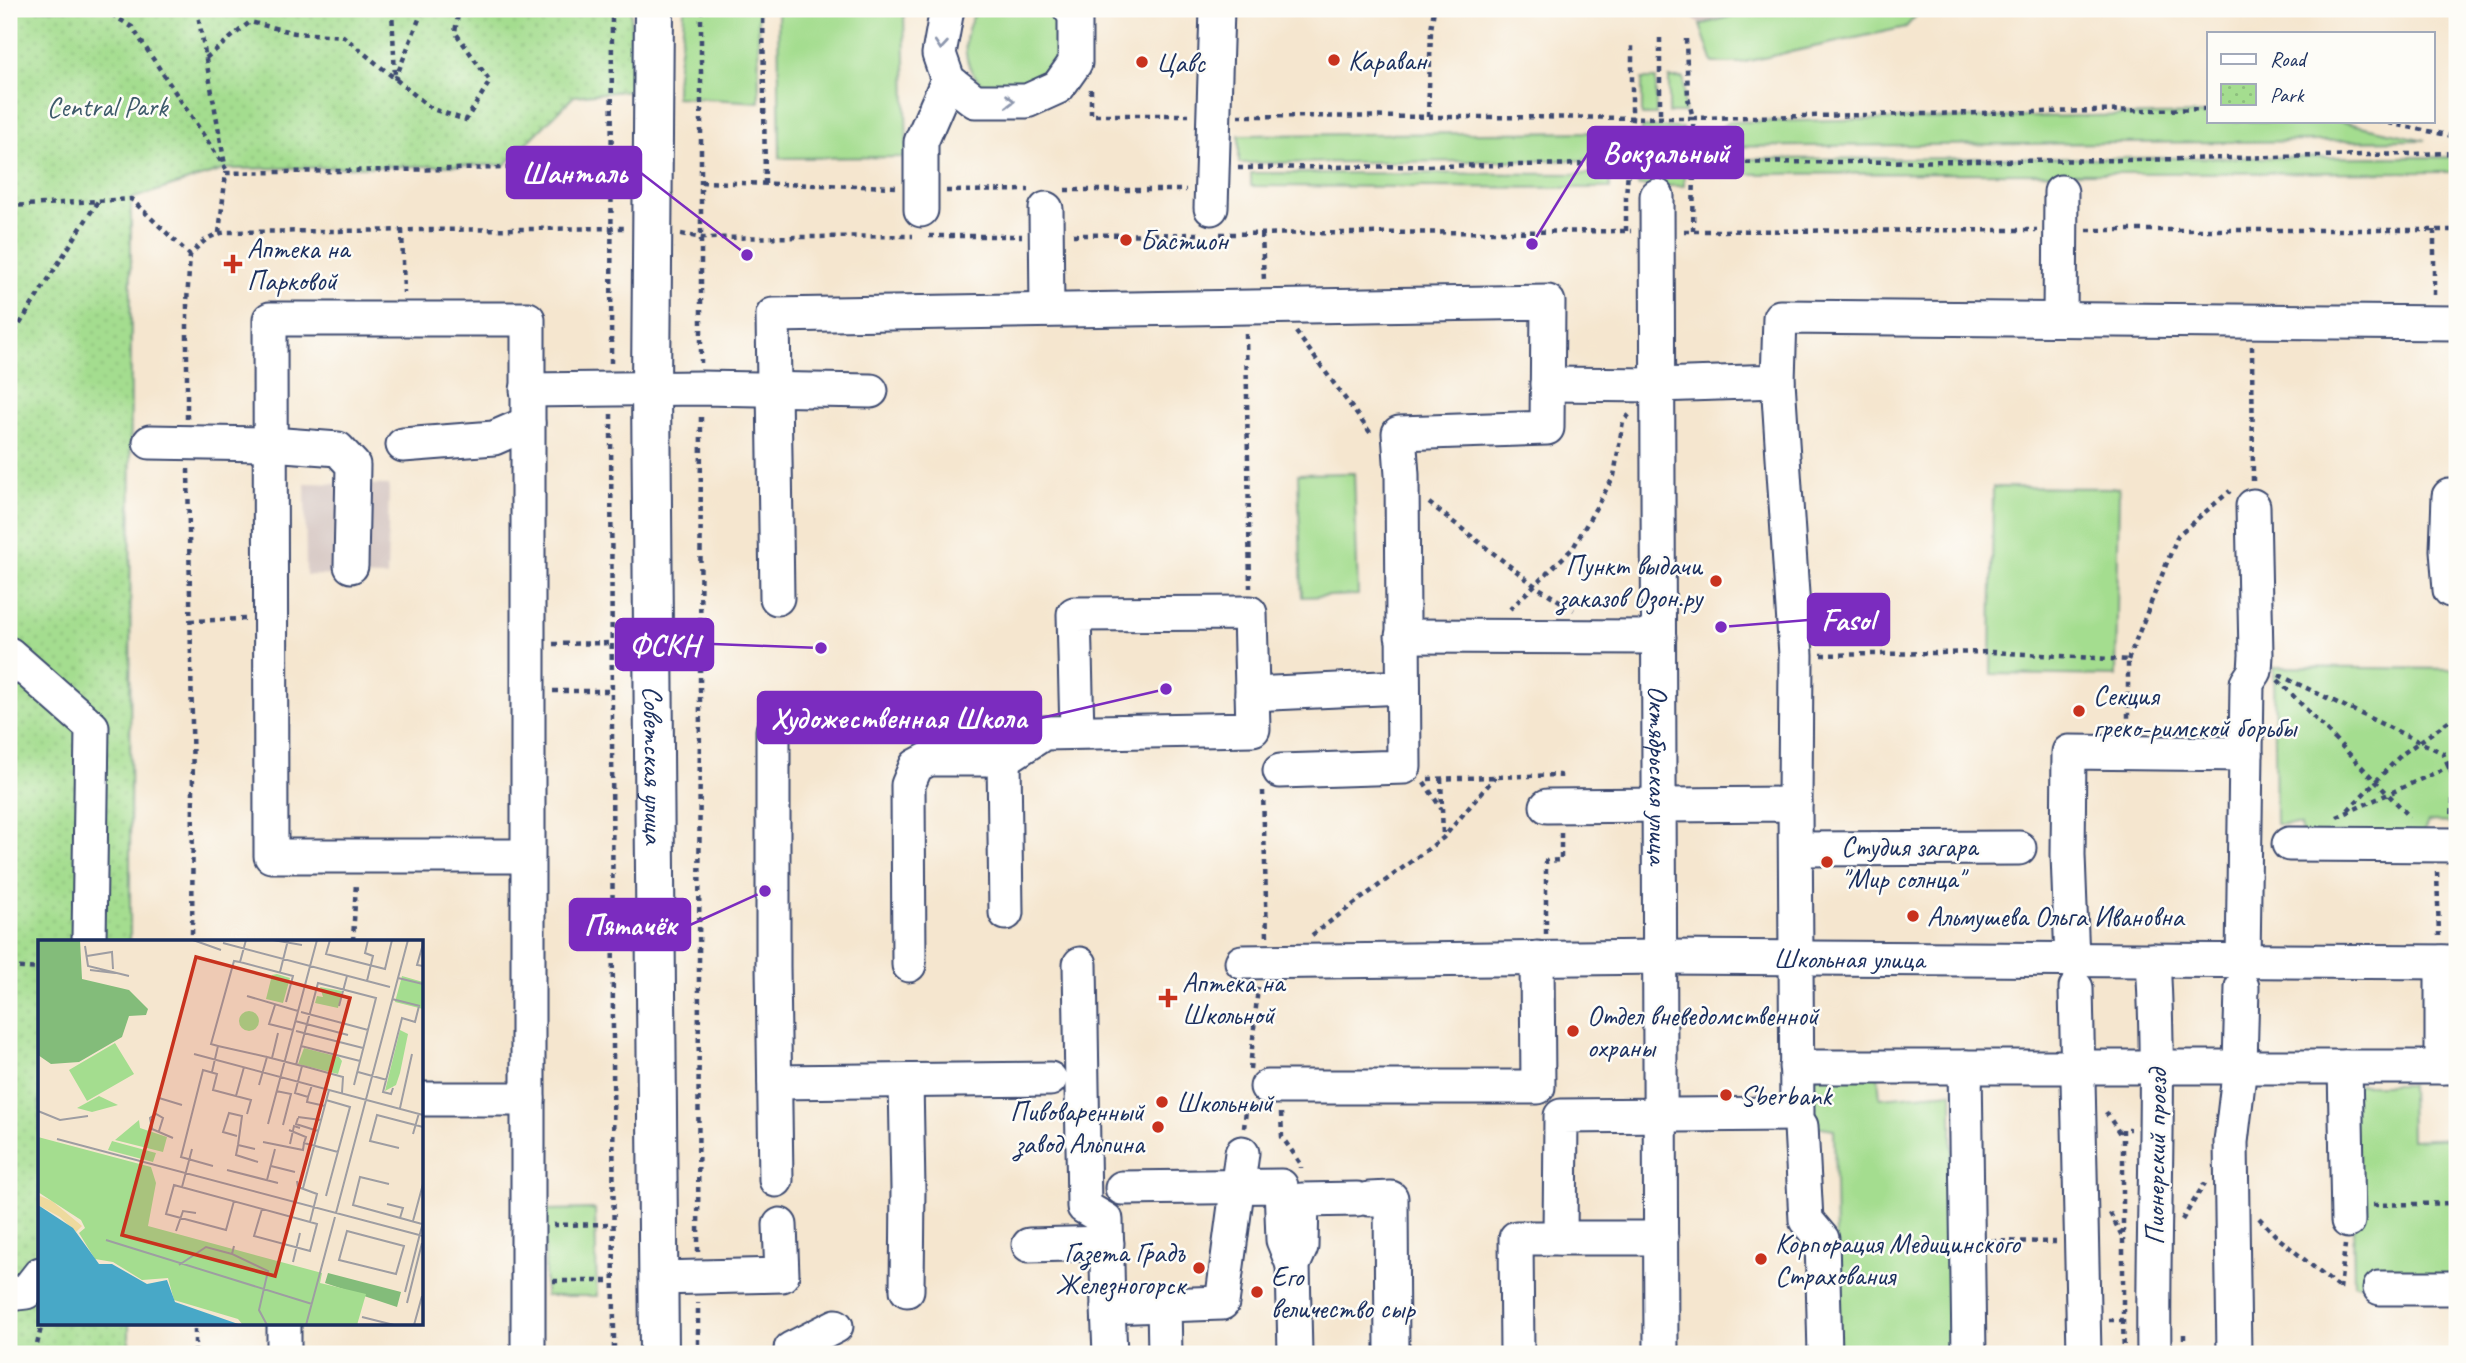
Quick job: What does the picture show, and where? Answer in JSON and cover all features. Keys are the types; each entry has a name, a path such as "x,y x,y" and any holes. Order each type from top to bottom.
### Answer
{"main road":[{"name":"Советская улица","path":"654,9 651,388 659,1354"}],"street":[{"path":"947,9 939,54 948,80 975,101 1027,101 1058,87 1075,63 1075,14 1070,9"},
{"path":"1211,208 1214,116 1228,80 1217,9"},
{"path":"921,196 921,142 948,80"},
{"path":"2060,320 2061,192"},
{"path":"1047,310 1049,197"},
{"name":"Октябрьская улица","path":"1657,197 1648,395 1659,636 1661,1354"},
{"path":"776,598 773,314 1548,302 1547,428 1399,433 1402,475 1404,767 1271,779"},
{"path":"1561,1115 1797,1114 1796,655 1778,381 1780,317 2446,323"},
{"path":"527,856 271,856 271,319 527,319 528,1354"},
{"path":"1547,384 1648,395 1778,381"},
{"path":"527,390 774,388 871,391"},
{"path":"403,445 495,438 528,423"},
{"path":"150,442 271,444 338,449 353,465 351,566"},
{"path":"2449,496 2452,549 2450,590"},
{"path":"2234,1354 2231,1142 2240,1066 2247,683 2261,671 2253,506"},
{"path":"909,965 908,785 916,766 929,759 1004,759 1045,733 1253,729 1250,613 1074,614 1077,732"},
{"path":"1402,636 1659,636"},
{"path":"9,654 92,727 89,940"},
{"path":"1252,694 1403,687"},
{"path":"773,730 776,1180"},
{"path":"2084,1354 2077,1067 2068,855 2069,752 2246,754"},
{"path":"1004,759 1006,913"},
{"path":"1554,806 1795,804"},
{"path":"2289,844 2448,845"},
{"path":"1796,849 2019,848"},
{"path":"1541,946 1538,1087 1561,1115 1560,1238"},
{"name":"Школьная улица","path":"1256,954 1436,960 1541,946 1660,957 1796,958 2074,974 2153,960 2242,974 2449,962"},
{"name":"Пионерский проезд","path":"2153,960 2156,1066 2154,1354"},
{"path":"1796,1067 2450,1067 2449,962"},
{"path":"1080,964 1084,1207 1106,1220 1110,1354"},
{"path":"1965,1067 1969,1354"},
{"path":"2345,1067 2348,1221"},
{"path":"775,1082 1050,1079"},
{"path":"906,1080 907,1290"},
{"path":"1261,1087 1538,1087"},
{"path":"424,1099 528,1099"},
{"path":"1801,1126 1806,1220 1822,1239 1825,1354"},
{"path":"1108,1307 1222,1303 1242,1153"},
{"path":"1122,1188 1281,1186 1283,1240 1293,1265 1295,1354"},
{"path":"1293,1265 1301,1247 1302,1200 1391,1198 1392,1354"},
{"path":"658,1278 782,1275 780,1225"},
{"path":"1517,1354 1516,1238 1661,1238"},
{"path":"1029,1245 1107,1243"},
{"path":"9,1294 26,1292 38,1277"},
{"path":"2380,1288 2457,1288"},
{"path":"1164,1305 1165,1354"},
{"path":"284,1324 284,1354"},
{"path":"791,1354 791,1349 836,1326"}],"path":[{"path":"103,9 132,27 226,169 197,9"},
{"path":"392,9 396,80"},
{"path":"396,80 424,9"},
{"path":"206,58 250,22 295,33 343,36 432,109 466,120 490,81 455,32 460,9"},
{"path":"612,9 614,1354"},
{"path":"698,1354 701,9"},
{"path":"763,9 765,184"},
{"path":"1428,117 1434,9"},
{"path":"1660,38 1660,118"},
{"path":"1686,39 1688,98 1693,118 1693,231"},
{"path":"1626,230 1632,118 1632,42"},
{"path":"1091,88 1090,115 1693,118 2207,109"},
{"path":"2384,122 2457,137"},
{"path":"701,182 921,196 1049,197 1197,190 1199,168 2137,160 2457,153"},
{"path":"192,940 193,788 187,278 190,255 203,240 219,233 226,173 506,168 613,156"},
{"path":"9,206 131,199 190,255"},
{"path":"9,341 97,201"},
{"path":"402,230 405,319"},
{"path":"2434,230 2446,323"},
{"path":"1250,613 1264,288 1262,233"},
{"path":"1262,307 1402,475 1436,511 1534,585 1616,637"},
{"path":"2252,321 2253,506"},
{"path":"1476,637 1507,612 1573,548 1614,476 1623,421 1648,395"},
{"path":"2102,752 2128,745 2128,660 2178,535 2234,487 2253,506"},
{"path":"190,621 270,619"},
{"path":"528,644 611,643"},
{"path":"1796,655 1991,652 2128,660"},
{"path":"2261,671 2442,752 2454,779 2448,845 2449,962"},
{"path":"2261,671 2388,794 2448,845"},
{"path":"527,692 611,691"},
{"path":"2345,813 2401,755 2457,715"},
{"path":"2334,819 2457,763"},
{"path":"1443,811 1421,779 1560,775 1554,806 1561,860 1546,861 1541,946"},
{"path":"1309,937 1443,838 1496,777"},
{"path":"1441,778 1443,838"},
{"path":"1242,1153 1261,1087 1256,954 1271,779"},
{"path":"353,940 357,856"},
{"path":"9,967 38,969"},
{"path":"1261,1087 1282,1137 1301,1164 1302,1200"},
{"path":"2232,1192 2277,1237 2340,1289 2348,1221 2367,1205 2457,1203"},
{"path":"528,1225 613,1224"},
{"path":"1967,1241 2081,1242"},
{"path":"528,1281 614,1281"},
{"path":"35,1354 42,1324"},
{"path":"195,1324 195,1354"}],"shaded area":[{"path":"1683,9 1757,9 1700,25"},
{"path":"305,483 389,485 387,577 306,575"}],"green space":[{"name":"Central Park","path":"9,9 631,9 632,90 574,96 505,165 226,169 131,199 130,940 38,940 38,1324 129,1324 129,1354 9,1354"},
{"path":"684,9 758,9 759,102 676,97"},
{"path":"778,9 904,9 907,157 780,158"},
{"path":"977,9 1058,9 1067,27 1055,79 990,90 980,82 968,63 966,53 968,31"},
{"path":"1757,9 1922,9 1906,27 1740,63 1713,63 1700,25"},
{"path":"1669,78 1684,78 1684,113 1669,113"},
{"path":"1642,79 1656,79 1656,115 1642,115"},
{"path":"2207,114 2207,122 2343,122 2425,140 1708,147 1713,132 1730,122"},
{"path":"1642,127 1683,128 1683,156 1642,156"},
{"path":"1614,132 1614,160 1239,163 1239,135"},
{"path":"2457,157 2457,172 1705,174 1705,159"},
{"path":"1639,169 1684,169 1684,186 1638,186"},
{"path":"1251,173 1610,174 1610,188 1251,186"},
{"path":"1354,473 1358,595 1302,597 1298,474"},
{"path":"1993,487 2119,488 2116,676 1991,674"},
{"path":"2274,667 2457,669 2457,823 2428,822 2422,835 2301,834 2301,825 2276,824"},
{"path":"1878,1074 1880,1098 1952,1092 1953,1354 1838,1354 1834,1129 1809,1125 1804,1076"},
{"path":"2351,1085 2410,1085 2411,1140 2457,1138 2457,1284 2354,1284"},
{"path":"595,1209 597,1296 545,1296 545,1210"}],"place":[{"name":"Караван","path":"1334,60"},
{"name":"Цавс","path":"1142,62"},
{"name":"Бастион","path":"1126,240"},
{"name":"Вокзальный","path":"1532,244"},
{"name":"Шанталь","path":"747,255"},
{"name":"Аптека на Парковой","path":"233,264"},
{"name":"Пункт выдачи заказов Озон.ру","path":"1716,581"},
{"name":"Fasol","path":"1721,627"},
{"name":"ФСКН","path":"821,648"},
{"name":"Художественная Школа","path":"1166,689"},
{"name":"Секция греко-римской борьбы","path":"2079,711"},
{"name":"Студия загара \"Мир солнца\"","path":"1827,862"},
{"name":"Пятачёк","path":"765,891"},
{"name":"Альмушева Ольга Ивановна","path":"1913,916"},
{"name":"Аптека на Школьной","path":"1168,998"},
{"name":"Отдел вневедомственной охраны","path":"1573,1031"},
{"name":"Sberbank","path":"1726,1095"},
{"name":"Школьный","path":"1162,1102"},
{"name":"Пивоваренный завод Альпина","path":"1158,1127"},
{"name":"Корпорация Медицинского Cтрахования","path":"1761,1259"},
{"name":"Газета Градъ Железногорск","path":"1199,1268"},
{"name":"Его величество сыр","path":"1257,1292"}]}
